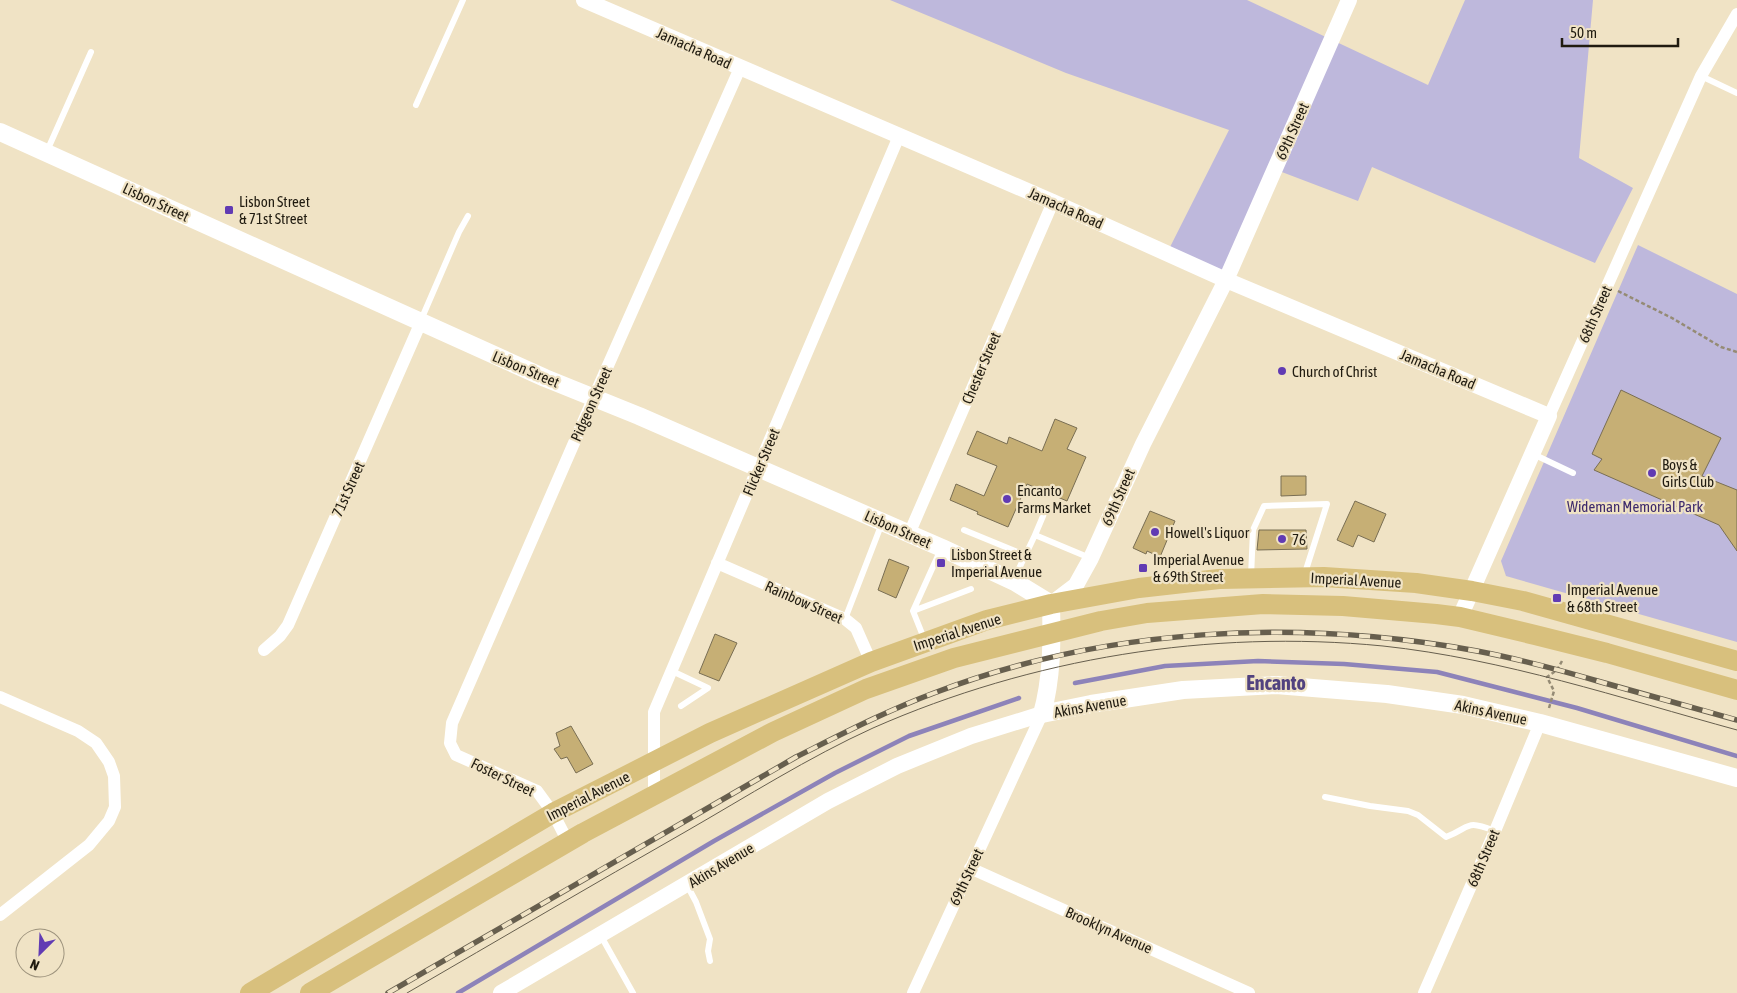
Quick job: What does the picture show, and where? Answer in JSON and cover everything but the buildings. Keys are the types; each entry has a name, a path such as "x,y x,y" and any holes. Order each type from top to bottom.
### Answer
{"main road":[{"name":"Lisbon Street","path":"0,132 545,378 594,397 942,548 1013,581 1051,604"},
{"name":"Imperial Avenue","path":"250,993 552,813 710,733 871,662 987,620 1051,604 1139,588 1219,579 1304,577 1416,583 1523,601 1737,661"},
{"name":"69th Street","path":"1042,714 1048,695 1050,676 1051,604"},
{"name":"Imperial Avenue","path":"310,993 568,842 772,732 866,689 954,658 1101,621 1147,613 1263,604 1344,606 1460,617 1607,653 1737,690"},
{"name":"Akins Avenue","path":"1042,714 1091,704 1183,690 1276,685 1387,694 1463,705 1540,723 1737,778"}],"street":[{"name":"Jamacha Road","path":"584,0 1053,202 1226,280 1549,416"},
{"name":"69th Street","path":"1051,604 1076,585 1091,558 1142,444 1226,280 1350,0"},
{"name":"68th Street","path":"1460,617 1700,76 1737,14"},
{"name":"Pidgeon Street","path":"450,743 452,723 740,68"},
{"name":"Flicker Street","path":"654,795 654,712 899,136"},
{"name":"Chester Street","path":"909,534 1053,202"},
{"name":"71st Street","path":"264,650 280,636 288,625 420,322"},
{"name":"Rainbow Street","path":"717,563 845,618 856,628 871,662"},
{"path":"0,697 78,731 96,743 109,762 114,776 115,807 109,821 89,845 0,915"},
{"name":"69th Street","path":"913,993 1042,714"},
{"name":"Akins Avenue","path":"501,993 828,801 897,766 971,736 1042,714"},
{"name":"68th Street","path":"1424,993 1540,723"},
{"name":"Foster Street","path":"450,743 456,754 537,791 568,842"},
{"name":"Brooklyn Avenue","path":"970,868 1248,993"}],"lane":[{"path":"416,105 463,0"},
{"path":"46,152 91,52"},
{"path":"1700,76 1737,93"},
{"path":"420,322 459,232 468,216"},
{"path":"1533,454 1573,473"},
{"path":"1251,578 1253,530 1264,506 1327,504 1304,577"},
{"path":"1013,581 1046,509"},
{"path":"845,618 883,522"},
{"path":"964,530 1025,555"},
{"path":"1035,535 1091,558"},
{"path":"926,642 913,611 942,548"},
{"path":"913,611 971,588"},
{"path":"672,671 708,688 681,706"},
{"path":"1325,797 1408,811 1418,815 1446,837 1473,824 1495,831"},
{"path":"686,885 698,907 710,939 708,951 710,960"},
{"path":"600,935 633,993"}],"path":[{"path":"1607,285 1672,318 1721,347 1737,352"},
{"path":"1550,704 1554,691 1547,677 1558,670 1562,661"}],"green space":[{"path":"890,0 1247,0 1428,85 1465,0 1593,0 1579,158 1633,188 1595,263 1372,167 1358,201 1269,167 1226,280 1167,253 1229,130 1066,73"},
{"name":"Wideman Memorial Park","path":"1638,245 1737,294 1737,642 1506,576 1501,561"}],"waterway":[{"path":"1075,683 1165,666 1258,661 1344,664 1437,672 1577,708 1737,756"},
{"path":"458,993 714,841 835,773 909,736 1019,698"}],"tram line":[{"path":"407,993 778,778 849,739 933,704 995,683 1123,654 1188,646 1253,642 1318,642 1383,646 1473,660 1517,670 1737,730"}],"railway":[{"path":"388,993 796,757 881,715 934,693 999,671 1066,654 1134,642 1202,635 1271,632 1340,634 1409,641 1477,651 1524,661 1737,720"}],"place":[{"name":"Lisbon Street & 71st Street","path":"229,210"},
{"name":"Church of Christ","path":"1282,371"},
{"name":"Boys & Girls Club","path":"1652,473"},
{"name":"Encanto Farms Market","path":"1007,499"},
{"name":"Howell's Liquor","path":"1155,532"},
{"name":"76","path":"1282,539"},
{"name":"Lisbon Street & Imperial Avenue","path":"941,563"},
{"name":"Imperial Avenue & 69th Street","path":"1143,568"},
{"name":"Imperial Avenue & 68th Street","path":"1557,598"}],"district":[{"name":"Encanto","path":"1276,682"}]}
